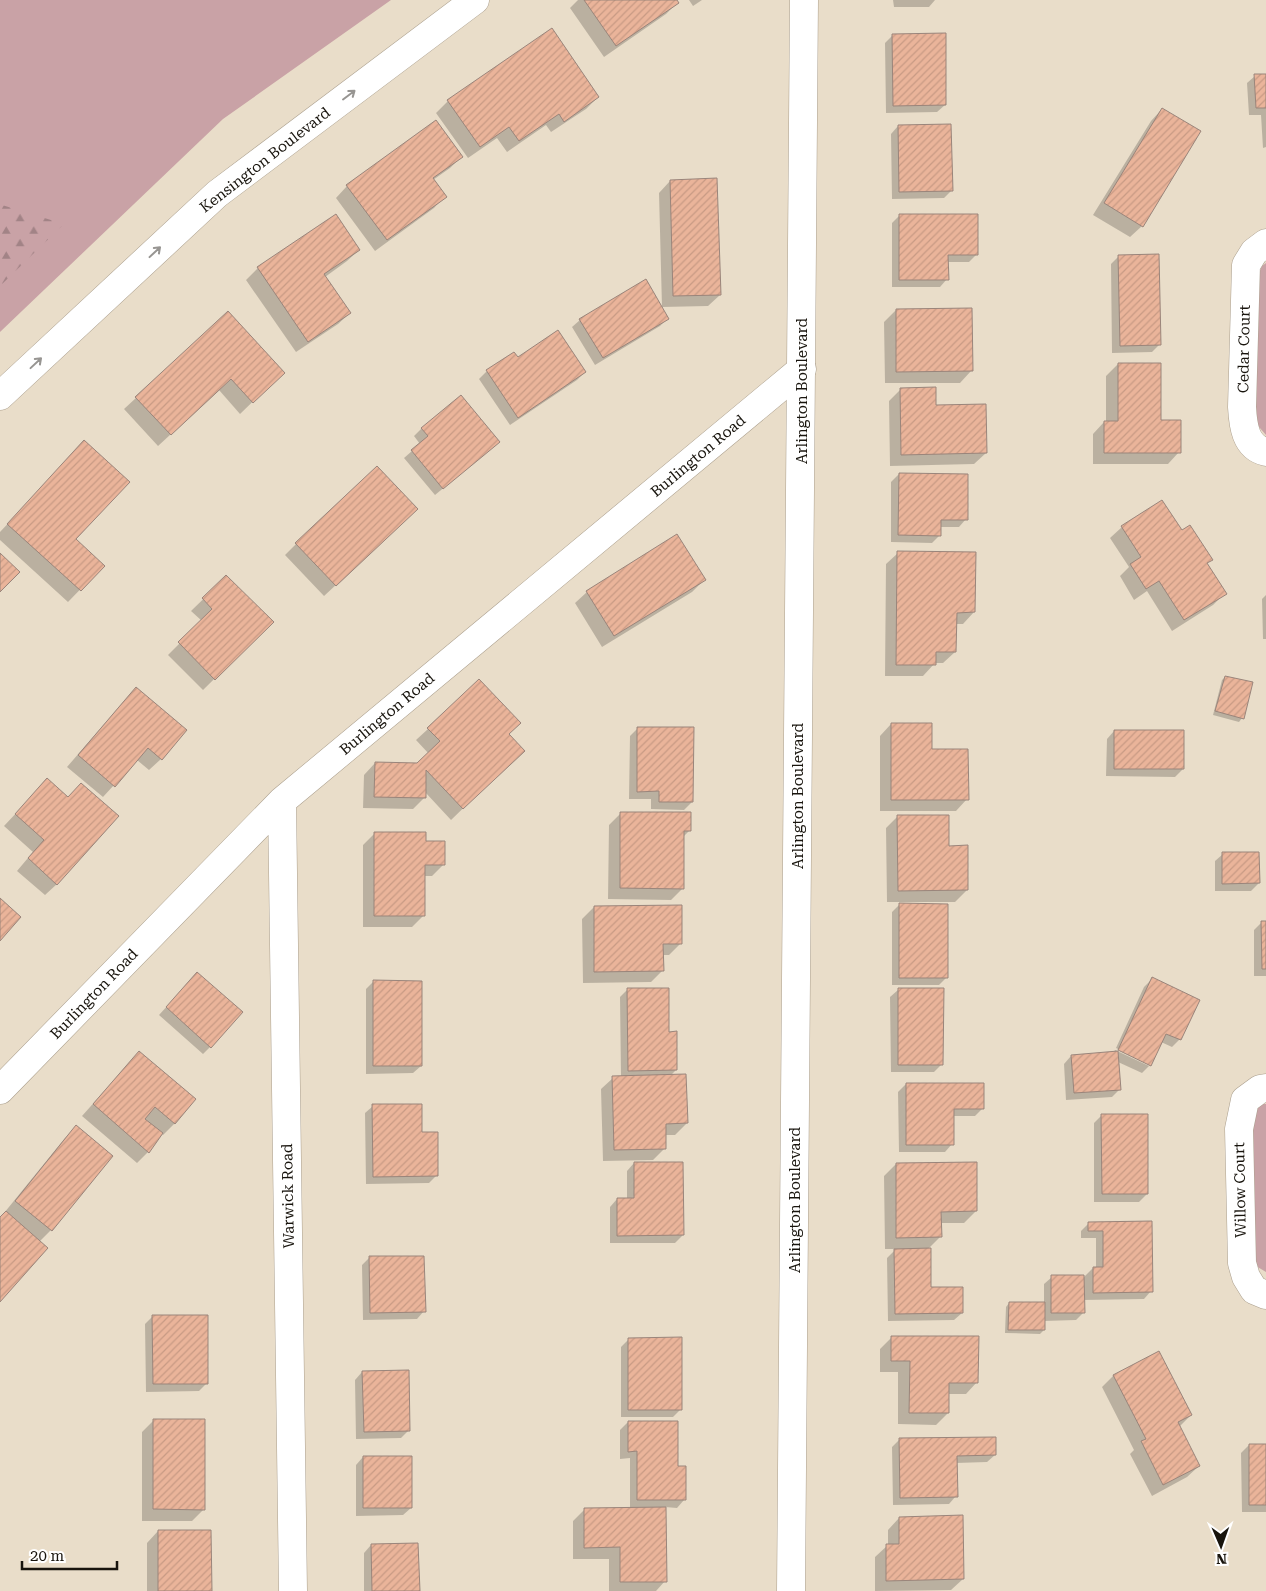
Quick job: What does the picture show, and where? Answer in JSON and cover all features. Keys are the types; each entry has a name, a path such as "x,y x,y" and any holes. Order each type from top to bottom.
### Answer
{"street":[{"name":"Kensington Boulevard","path":"0,396 217,194 475,0"},
{"name":"Arlington Boulevard","path":"792,1591 804,0"},
{"name":"Cedar Court","path":"1266,243 1254,252 1246,265 1242,407 1243,423 1249,441 1260,451 1266,452"},
{"name":"Burlington Road","path":"0,1090 282,801 802,369"},
{"name":"Warwick Road","path":"282,801 293,1591"},
{"name":"Willow Court","path":"1266,1088 1260,1089 1245,1100 1239,1129 1242,1263 1246,1277 1254,1290 1266,1295"}],"green space":[{"path":"0,0 391,0 223,119 0,332"},
{"path":"2,205 64,224 0,286 0,207"},
{"path":"1266,263 1266,435 1259,427 1252,413 1259,273 1262,266"},
{"path":"1266,1104 1266,1272 1256,1266 1248,1236 1251,1121 1255,1109"}],"building":[{"path":"584,0 677,0 679,3 616,46"},
{"path":"552,28 599,97 564,122 559,114 519,141 509,127 480,147 447,100"},
{"path":"946,33 946,105 893,106 892,34"},
{"path":"1254,74 1266,74 1266,108 1256,108"},
{"path":"1162,108 1201,131 1143,227 1104,203"},
{"path":"436,120 463,157 433,178 447,197 387,240 346,185"},
{"path":"951,124 953,191 899,192 898,125"},
{"path":"717,178 721,295 673,296 670,180"},
{"path":"336,214 360,250 324,274 351,313 308,342 257,267"},
{"path":"899,214 978,214 978,255 948,255 949,280 899,280"},
{"path":"1159,254 1161,345 1120,346 1118,255"},
{"path":"646,279 669,319 603,358 579,319"},
{"path":"972,308 973,371 896,372 896,309"},
{"path":"228,311 285,373 253,403 231,379 171,435 135,397"},
{"path":"558,330 586,372 518,418 486,370 514,352 518,357"},
{"path":"1118,363 1161,363 1161,420 1181,420 1181,453 1104,453 1104,421 1118,421"},
{"path":"936,387 936,405 986,404 987,453 901,455 900,388"},
{"path":"461,395 500,442 443,489 411,450 428,436 421,428"},
{"path":"84,440 130,482 76,539 105,566 81,591 7,524"},
{"path":"377,466 418,509 336,586 295,543"},
{"path":"899,473 968,474 968,520 941,520 941,536 898,535"},
{"path":"1162,500 1182,530 1190,525 1213,560 1207,563 1227,594 1184,620 1159,581 1146,589 1130,564 1141,557 1121,526"},
{"path":"677,534 706,580 614,636 586,591"},
{"path":"897,551 976,552 975,612 957,613 956,652 936,652 936,665 896,665"},
{"path":"0,553 20,572 0,592"},
{"path":"226,575 274,622 215,680 178,642 212,609 202,598"},
{"path":"1225,676 1253,682 1244,719 1215,711"},
{"path":"479,679 521,723 509,734 525,751 463,809 426,770 426,798 374,797 375,762 417,763 440,741 427,728"},
{"path":"136,687 187,730 162,760 148,748 115,787 78,755"},
{"path":"891,723 932,723 932,749 968,749 969,800 891,800"},
{"path":"637,727 694,727 693,802 659,802 659,791 637,792"},
{"path":"1114,730 1184,730 1184,769 1114,769"},
{"path":"47,778 68,797 81,783 119,816 57,885 28,858 44,840 15,814"},
{"path":"620,812 691,812 691,831 684,831 684,889 620,888"},
{"path":"897,815 949,815 949,846 968,845 968,890 898,891"},
{"path":"374,832 426,832 426,841 445,841 445,865 425,865 425,916 374,916"},
{"path":"1222,852 1259,852 1260,883 1222,884"},
{"path":"0,898 21,917 0,941"},
{"path":"899,903 948,904 948,978 899,978"},
{"path":"682,905 682,944 663,944 664,971 594,972 594,906"},
{"path":"1261,921 1266,921 1266,969 1262,969"},
{"path":"197,972 243,1012 211,1048 166,1007"},
{"path":"1152,977 1200,1000 1181,1040 1166,1034 1151,1066 1118,1050"},
{"path":"373,980 422,981 422,1066 373,1066"},
{"path":"627,988 669,988 669,1032 677,1031 677,1070 628,1071"},
{"path":"898,988 944,988 943,1065 898,1065"},
{"path":"139,1051 196,1099 175,1124 155,1107 145,1119 163,1133 149,1153 93,1104"},
{"path":"1118,1051 1121,1090 1074,1093 1071,1055"},
{"path":"686,1074 688,1123 666,1124 666,1149 614,1150 612,1076"},
{"path":"906,1083 984,1083 984,1109 954,1109 954,1145 906,1145"},
{"path":"372,1104 422,1104 422,1132 438,1132 438,1176 373,1177"},
{"path":"1101,1114 1148,1114 1148,1194 1102,1194"},
{"path":"76,1125 113,1156 52,1231 15,1201"},
{"path":"634,1162 683,1162 684,1235 617,1236 617,1198 634,1198"},
{"path":"977,1162 977,1211 941,1212 942,1237 896,1238 896,1163"},
{"path":"6,1211 48,1248 0,1302 0,1217"},
{"path":"1152,1221 1153,1292 1093,1293 1093,1267 1103,1267 1103,1231 1088,1231 1088,1222"},
{"path":"931,1248 931,1287 963,1287 963,1313 895,1314 894,1249"},
{"path":"369,1256 424,1256 426,1312 370,1313"},
{"path":"1051,1275 1084,1275 1085,1313 1051,1313"},
{"path":"1009,1302 1045,1302 1045,1330 1008,1330"},
{"path":"152,1315 208,1315 208,1384 153,1384"},
{"path":"891,1336 979,1336 978,1383 949,1383 949,1413 909,1413 910,1361 891,1361"},
{"path":"682,1337 682,1410 628,1410 628,1338"},
{"path":"1159,1351 1192,1415 1178,1422 1200,1466 1163,1485 1141,1441 1146,1439 1113,1375"},
{"path":"409,1370 410,1431 364,1432 362,1371"},
{"path":"153,1419 205,1419 205,1510 153,1509"},
{"path":"628,1421 678,1421 678,1466 686,1466 686,1500 637,1500 637,1451 628,1452"},
{"path":"996,1437 996,1455 957,1456 958,1497 900,1498 899,1438"},
{"path":"1249,1444 1266,1444 1266,1505 1249,1505"},
{"path":"363,1456 412,1456 412,1508 363,1508"},
{"path":"666,1507 667,1582 620,1582 620,1547 584,1548 584,1508"},
{"path":"963,1515 964,1579 886,1581 886,1544 899,1544 899,1517"},
{"path":"158,1530 211,1530 212,1591 158,1591"},
{"path":"418,1543 420,1591 372,1591 371,1544"}]}
